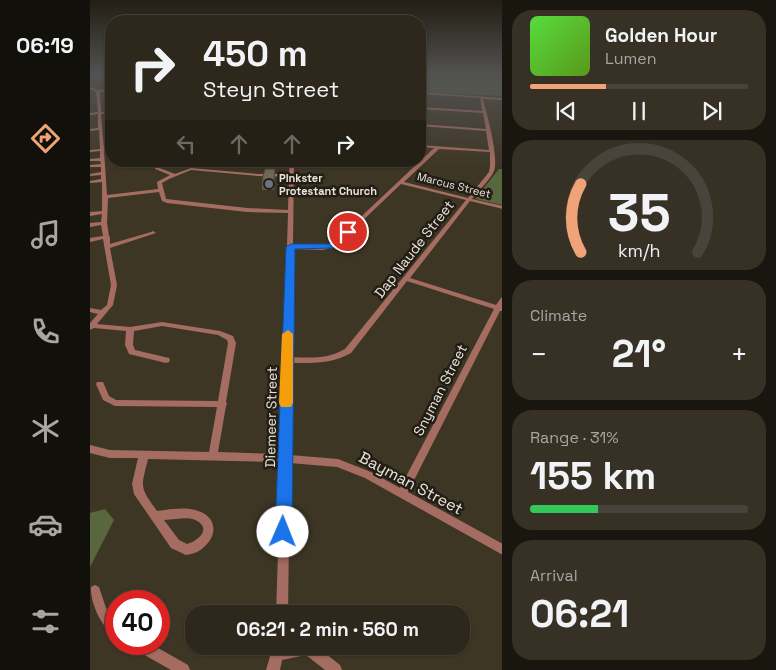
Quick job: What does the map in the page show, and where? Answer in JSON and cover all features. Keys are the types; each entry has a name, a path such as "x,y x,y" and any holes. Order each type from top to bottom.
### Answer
{"street":[{"path":"91,327 104,313 111,301 114,285 104,223 105,197 99,105"},
{"path":"483,105 494,168 501,169"},
{"path":"426,108 484,112"},
{"path":"90,114 105,113"},
{"path":"426,125 488,130"},
{"path":"90,130 101,129"},
{"path":"426,146 491,151"},
{"path":"426,159 438,147"},
{"path":"90,150 105,150"},
{"path":"90,160 103,162"},
{"path":"90,166 103,162"},
{"name":"Diemeer Street","path":"282,605 287,269 291,247 292,167"},
{"path":"291,247 323,248 334,245 418,167"},
{"path":"157,168 174,175"},
{"name":"Dap Naude Street","path":"286,360 331,360 343,355 360,337 494,168"},
{"path":"292,176 241,174 193,169 160,182 164,200 169,202 247,210 292,212"},
{"path":"90,174 103,173"},
{"path":"236,181 241,174"},
{"path":"90,182 104,180"},
{"name":"Marcus Street","path":"402,183 502,208"},
{"path":"105,197 161,190"},
{"path":"90,214 105,212"},
{"path":"90,225 104,223"},
{"path":"108,247 153,233"},
{"path":"90,240 107,237"},
{"path":"406,279 500,309"},
{"name":"Snyman Street","path":"402,494 500,309 502,298"},
{"path":"90,310 104,313"},
{"path":"91,327 130,329 162,324 220,333 228,336 232,341 213,455"},
{"path":"130,329 129,345 132,352 166,360"},
{"path":"100,384 106,398 115,403 223,404"},
{"name":"Bayman Street","path":"90,449 110,454 285,458 329,462 347,466 402,494 502,550"},
{"path":"144,455 137,484 139,494 155,516 176,544 186,550 200,546 208,534 207,523 196,515 155,516"},
{"path":"95,591 101,611 105,616"},
{"path":"158,655 183,670"},
{"path":"273,670 277,655"},
{"path":"316,655 335,670"}],"green space":[{"path":"499,169 502,169 502,205 475,199"},
{"path":"105,509 114,520 90,567 90,513"}],"building":[{"path":"265,169 275,169 274,180 262,180"}],"slow traffic":[{"path":"286,403 288,334"}],"place":[{"name":"Pinkster Protestant Church","path":"269,184"}],"route":[{"path":"283,532 286,360 291,247 323,248 331,246 348,232"}]}
